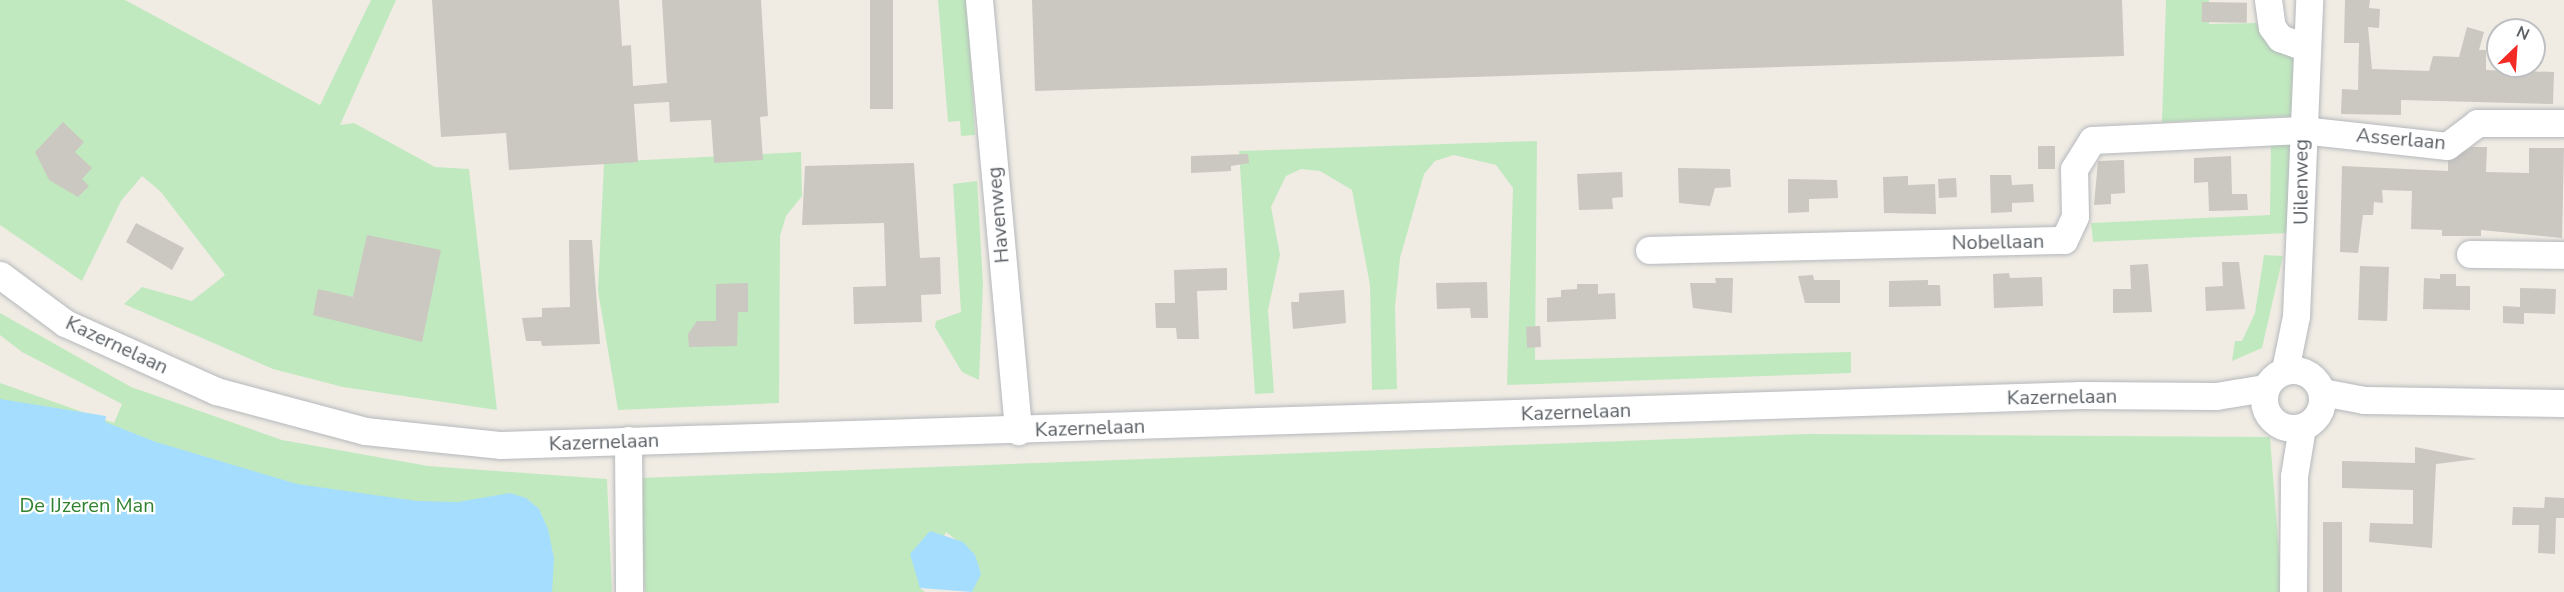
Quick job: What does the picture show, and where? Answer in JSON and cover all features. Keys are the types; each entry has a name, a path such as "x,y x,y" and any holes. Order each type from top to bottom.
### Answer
{"street":[{"name":"Havenweg","path":"979,0 1018,431"},
{"path":"2268,0 2272,27 2280,38 2305,48"},
{"name":"Uilenweg","path":"2293,370 2305,48 2309,0"},
{"name":"Asserlaan","path":"2302,130 2447,146 2477,123 2564,123"},
{"name":"Nobellaan","path":"1649,250 2064,240 2075,216 2074,169 2092,140 2302,130"},
{"path":"2470,254 2564,255"},
{"name":"Kazernelaan","path":"0,275 65,323 216,391 297,416 424,440 501,445 1018,431 2081,395 2264,396"},
{"path":"2294,427 2271,419 2264,396 2293,370 2321,400"},
{"path":"2293,592 2294,427 2321,400 2564,404"},
{"path":"628,440 629,592"}],"green space":[{"path":"0,0 125,0 320,105 371,0 396,0 340,125 354,123 435,167 469,169 497,410 343,387 273,369 124,304 142,287 192,301 225,275 160,191 142,176 121,201 82,281 0,225"},
{"path":"938,0 967,0 975,135 961,136 960,121 948,122"},
{"path":"2166,0 2209,0 2209,24 2256,23 2296,60 2291,116 2162,122"},
{"path":"1537,141 1535,360 1851,352 1851,373 1507,385 1513,188 1496,165 1454,155 1435,161 1424,174 1400,258 1395,307 1397,389 1372,390 1370,285 1352,190 1320,171 1301,169 1286,176 1271,207 1280,255 1268,310 1274,393 1255,394 1239,151"},
{"path":"2298,141 2288,233 2093,242 2091,223 2270,215 2271,142"},
{"path":"801,152 802,196 786,216 780,236 779,403 618,410 598,291 604,162"},
{"path":"977,181 983,283 979,380 962,372 935,327 936,321 961,312 953,184"},
{"path":"2264,255 2283,256 2262,348 2232,361 2235,341 2242,341 2255,313"},
{"name":"De IJzeren Man","path":"0,313 131,387 282,440 428,466 607,479 612,592 0,592 0,383 114,423 122,404 22,352 0,335"},
{"path":"1807,434 2270,437 2282,592 972,592 975,555 946,532 920,588 925,592 645,592 640,478"}],"water":[{"name":"De IJzeren Man","path":"0,399 106,416 105,422 156,442 297,484 417,501 458,502 510,493 526,498 539,509 548,529 554,558 552,592 0,592"},
{"path":"930,531 963,542 975,555 981,574 972,592 920,588 910,554"}],"building":[{"path":"432,0 619,0 622,46 631,45 633,86 667,83 662,0 761,0 768,116 760,117 763,160 714,163 711,120 670,122 669,102 634,104 638,162 509,170 506,133 441,137"},
{"path":"870,0 893,0 893,109 870,109"},
{"path":"1032,0 2122,0 2124,56 1035,91"},
{"path":"2345,0 2370,0 2369,8 2380,9 2379,28 2368,27 2372,69 2429,71 2433,56 2459,57 2467,27 2484,32 2479,50 2486,50 2486,78 2546,78 2546,72 2554,72 2553,104 2401,100 2401,115 2341,114 2342,89 2358,90 2359,43 2344,43"},
{"path":"2202,2 2247,3 2247,23 2202,22"},
{"path":"63,122 84,142 75,152 92,168 82,179 89,186 78,197 49,180 35,152"},
{"path":"2038,146 2055,146 2055,169 2038,169"},
{"path":"2472,147 2487,147 2486,172 2529,173 2529,148 2564,148 2562,238 2481,230 2481,236 2442,236 2442,230 2411,229 2412,191 2382,190 2383,203 2374,202 2373,215 2363,215 2358,253 2340,252 2342,166 2448,171 2448,161"},
{"path":"1248,154 1249,163 1231,166 1231,171 1191,173 1191,156"},
{"path":"2231,156 2232,194 2247,194 2248,210 2209,211 2208,182 2194,183 2194,158"},
{"path":"2124,160 2125,193 2111,194 2111,204 2094,205 2098,161"},
{"path":"914,163 920,258 940,257 941,294 921,295 922,322 854,324 853,287 886,286 884,223 802,225 805,166"},
{"path":"1678,168 1730,169 1731,187 1715,188 1710,206 1679,203"},
{"path":"1622,172 1623,197 1612,198 1613,209 1579,210 1577,174"},
{"path":"1990,175 2011,175 2012,185 2033,184 2034,202 2012,203 2012,212 1991,213"},
{"path":"1908,176 1908,185 1935,184 1936,214 1884,213 1883,177"},
{"path":"1956,178 1957,197 1939,198 1938,179"},
{"path":"1788,179 1837,180 1838,198 1809,199 1809,212 1788,213"},
{"path":"136,223 184,248 172,270 126,242"},
{"path":"367,235 441,250 422,342 313,315 318,289 353,297"},
{"path":"569,240 592,240 600,344 542,346 541,341 526,341 522,318 542,317 542,308 570,307"},
{"path":"2222,262 2239,262 2245,309 2206,311 2205,287 2223,286"},
{"path":"2148,264 2152,312 2113,313 2113,289 2131,289 2130,265"},
{"path":"2360,266 2389,267 2387,321 2358,320"},
{"path":"1227,268 1227,290 1197,291 1199,339 1177,339 1176,328 1156,328 1155,303 1175,303 1174,270"},
{"path":"2009,273 2010,278 2042,277 2043,306 1994,308 1993,274"},
{"path":"2440,274 2456,274 2456,286 2470,286 2470,310 2423,309 2424,278 2440,279"},
{"path":"1813,275 1814,280 1840,280 1840,303 1805,303 1798,276"},
{"path":"1715,278 1733,278 1732,313 1693,308 1690,283 1716,283"},
{"path":"1928,280 1928,285 1940,285 1941,306 1889,307 1889,281"},
{"path":"1487,282 1488,318 1471,318 1470,308 1437,309 1436,283"},
{"path":"748,283 748,312 738,312 737,346 689,347 688,334 697,321 716,321 716,284"},
{"path":"1577,284 1598,284 1598,294 1615,293 1616,319 1547,322 1547,298 1561,297 1561,290 1577,289"},
{"path":"2520,288 2556,289 2555,314 2524,313 2524,324 2503,323 2503,306 2520,307"},
{"path":"1344,290 1346,323 1293,329 1291,302 1299,302 1299,293"},
{"path":"1540,326 1541,347 1527,348 1526,327"},
{"path":"2415,447 2477,459 2436,464 2432,548 2369,542 2370,523 2413,524 2413,490 2342,488 2342,461 2415,463"},
{"path":"2545,497 2564,498 2564,518 2556,518 2555,554 2538,553 2539,525 2512,525 2513,507 2544,508"},
{"path":"2323,522 2342,522 2342,592 2323,592"}]}
